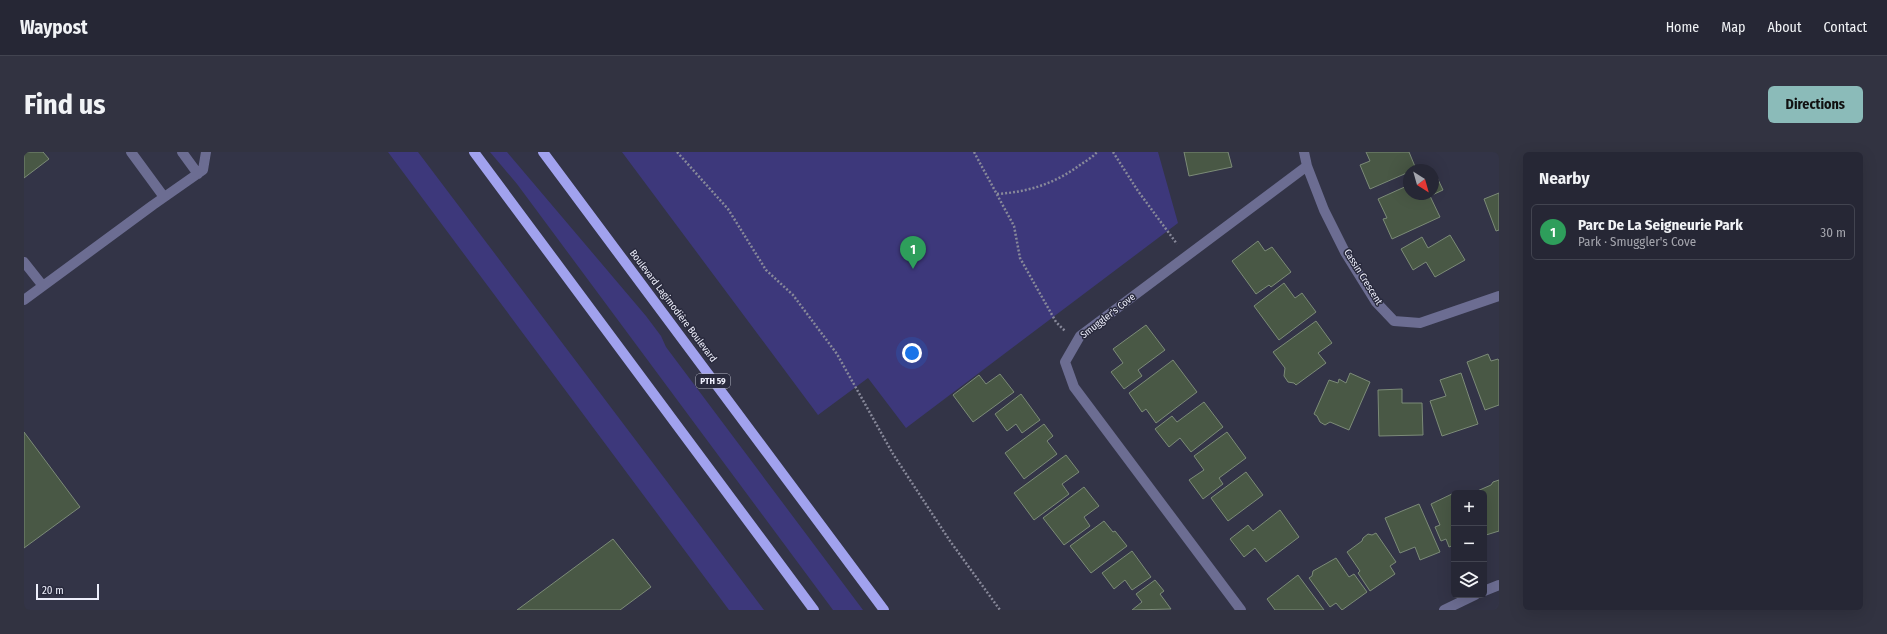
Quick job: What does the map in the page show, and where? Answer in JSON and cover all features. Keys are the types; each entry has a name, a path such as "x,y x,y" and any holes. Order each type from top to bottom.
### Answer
{"main road":[{"path":"474,152 814,610"},
{"name":"Boulevard Lagimodière Boulevard","path":"543,152 884,610"}],"street":[{"path":"131,152 164,197"},
{"path":"182,152 198,174"},
{"path":"24,300 203,170 206,152"},
{"name":"Cassin Crescent","path":"1304,152 1307,166 1324,210 1346,252 1376,302 1394,321 1420,323 1499,296"},
{"name":"Smuggler's Cove","path":"1241,610 1074,387 1065,362 1080,336 1307,166"},
{"path":"24,262 43,286"},
{"path":"1487,590 1499,585"},
{"path":"1444,610 1469,598"}],"path":[{"path":"677,152 728,209 766,270 793,295 837,354 892,454 950,541 1000,610"},
{"path":"974,152 1014,226 1020,258 1029,276 1056,322 1077,342"},
{"path":"996,194 1018,192 1041,187 1069,174 1097,152"},
{"path":"1113,152 1138,191 1186,257"}],"shaded area":[{"path":"388,152 418,152 764,610 729,610"},
{"path":"490,152 507,152 646,316 661,336 666,347 863,610 833,610 517,184"},
{"path":"622,152 1158,152 1178,223 906,428 868,378 818,415"}],"building":[{"path":"24,152 43,152 49,159 24,178"},
{"path":"1184,152 1228,152 1232,167 1189,176"},
{"path":"1366,152 1409,152 1414,164 1403,164 1403,175 1370,189 1360,165 1370,161"},
{"path":"1439,182 1443,190 1439,192"},
{"path":"1403,188 1403,200 1432,200 1440,217 1392,239 1383,219 1387,218 1378,199"},
{"path":"1499,193 1499,230 1496,231 1484,199"},
{"path":"1450,235 1465,260 1435,277 1426,262 1413,270 1401,249 1422,237 1428,248"},
{"path":"1258,241 1265,251 1272,247 1291,272 1271,287 1269,285 1256,294 1232,261"},
{"path":"1284,283 1295,298 1302,293 1316,312 1279,340 1254,306"},
{"path":"1316,321 1332,343 1318,353 1326,363 1296,385 1288,382 1284,376 1285,368 1273,352"},
{"path":"1146,325 1165,350 1138,370 1142,376 1124,389 1111,372 1123,363 1113,349"},
{"path":"1488,354 1491,361 1498,359 1499,361 1499,405 1485,410 1467,362"},
{"path":"1173,360 1197,392 1156,423 1146,409 1142,412 1129,393"},
{"path":"1350,373 1370,382 1349,430 1330,422 1325,425 1320,422 1314,414 1329,380 1338,383 1339,379 1346,383"},
{"path":"1461,373 1478,424 1442,436 1430,401 1446,396 1440,380"},
{"path":"1000,374 1014,392 973,422 953,395 979,375 986,384"},
{"path":"1402,389 1402,403 1422,403 1423,435 1379,436 1378,390"},
{"path":"1021,394 1040,420 1022,433 1016,424 1007,431 995,414"},
{"path":"1204,402 1223,427 1191,452 1180,438 1169,447 1155,429 1172,416 1177,422"},
{"path":"1044,424 1053,436 1047,441 1057,454 1024,479 1005,453"},
{"path":"24,432 80,507 24,548"},
{"path":"1227,432 1246,458 1219,478 1223,484 1203,499 1189,480 1204,470 1194,456"},
{"path":"1066,455 1079,472 1062,484 1069,494 1034,520 1014,493"},
{"path":"1246,472 1263,495 1228,521 1211,498"},
{"path":"1499,480 1499,531 1487,535 1487,490 1480,490 1491,485 1493,482"},
{"path":"1084,487 1099,506 1084,517 1090,526 1064,545 1043,518"},
{"path":"1451,494 1451,546 1449,547 1446,539 1441,541 1435,527 1440,525 1431,504"},
{"path":"1419,504 1440,552 1420,560 1415,547 1400,553 1385,518"},
{"path":"1280,510 1299,537 1266,562 1255,548 1244,557 1230,539 1248,525 1253,531"},
{"path":"1104,521 1113,532 1115,531 1127,546 1091,573 1070,546"},
{"path":"1376,533 1396,562 1390,566 1395,574 1370,591 1358,573 1360,571 1347,552 1362,541 1368,534 1372,535"},
{"path":"613,539 651,587 620,610 517,610"},
{"path":"1132,551 1151,577 1132,590 1125,580 1114,589 1102,573"},
{"path":"1336,558 1349,577 1354,574 1367,592 1342,610 1336,603 1330,607 1309,578 1312,576 1313,571"},
{"path":"1298,575 1324,610 1275,610 1267,599"},
{"path":"1155,580 1164,591 1160,594 1171,609 1132,610 1142,602 1136,594"}],"place":[{"name":"Parc De La Seigneurie Park","path":"913,269"}]}
